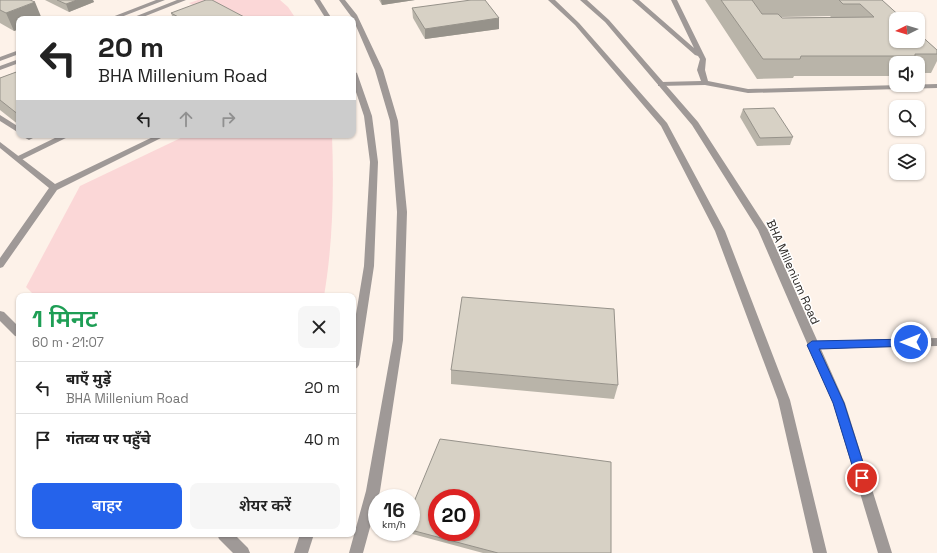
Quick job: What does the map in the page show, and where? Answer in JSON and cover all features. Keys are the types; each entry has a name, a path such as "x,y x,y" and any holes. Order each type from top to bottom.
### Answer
{"street":[{"path":"118,16 162,0"},
{"path":"140,16 183,0"},
{"path":"317,0 327,16"},
{"path":"342,0 354,16"},
{"path":"551,0 577,24 664,125 720,231 784,400 820,553"},
{"name":"BHA Millenium Road","path":"583,0 607,21 695,124 763,230 812,345 839,403 885,553"},
{"path":"635,0 686,43 702,59"},
{"path":"674,0 702,59 701,70 704,83"},
{"path":"356,19 379,70 394,121 402,212 398,340 373,491 356,553"},
{"path":"0,59 16,53"},
{"path":"0,68 16,62"},
{"path":"356,82 368,116 374,162 369,266 356,347"},
{"path":"661,84 704,83 748,92 937,86"},
{"path":"0,117 16,129"},
{"path":"18,158 61,138"},
{"path":"0,265 54,188 157,138"},
{"path":"0,144 54,188"},
{"path":"0,315 16,330"},
{"path":"812,345 937,342"},
{"path":"227,537 243,553"},
{"path":"301,553 306,537"}],"shaded area":[{"path":"198,0 280,0 288,7 294,16 211,16 189,3"},
{"path":"181,138 332,138 332,216 324,293 32,293 26,287 80,186"}],"building":[{"path":"0,0 30,0 35,2 6,13 0,10"},
{"path":"57,0 77,0 66,4"},
{"path":"206,0 212,0 242,16 176,16 171,13"},
{"path":"471,0 485,0 499,18 425,29 412,8"},
{"path":"721,0 752,0 762,14 778,14 782,18 874,17 860,4 843,4 839,0 882,0 895,12 889,12 889,48 925,48 925,39 937,50 937,54 915,54 915,56 801,56 800,59 763,59"},
{"path":"16,72 16,113 0,100 0,78"},
{"path":"774,108 793,137 760,138 743,109"},
{"path":"462,297 614,309 618,385 451,370"},
{"path":"440,439 611,462 611,553 498,553 453,541 480,541 480,489 428,489 428,534 420,532 419,489"}],"route":[{"path":"862,478 839,403 812,345 911,342"}]}
